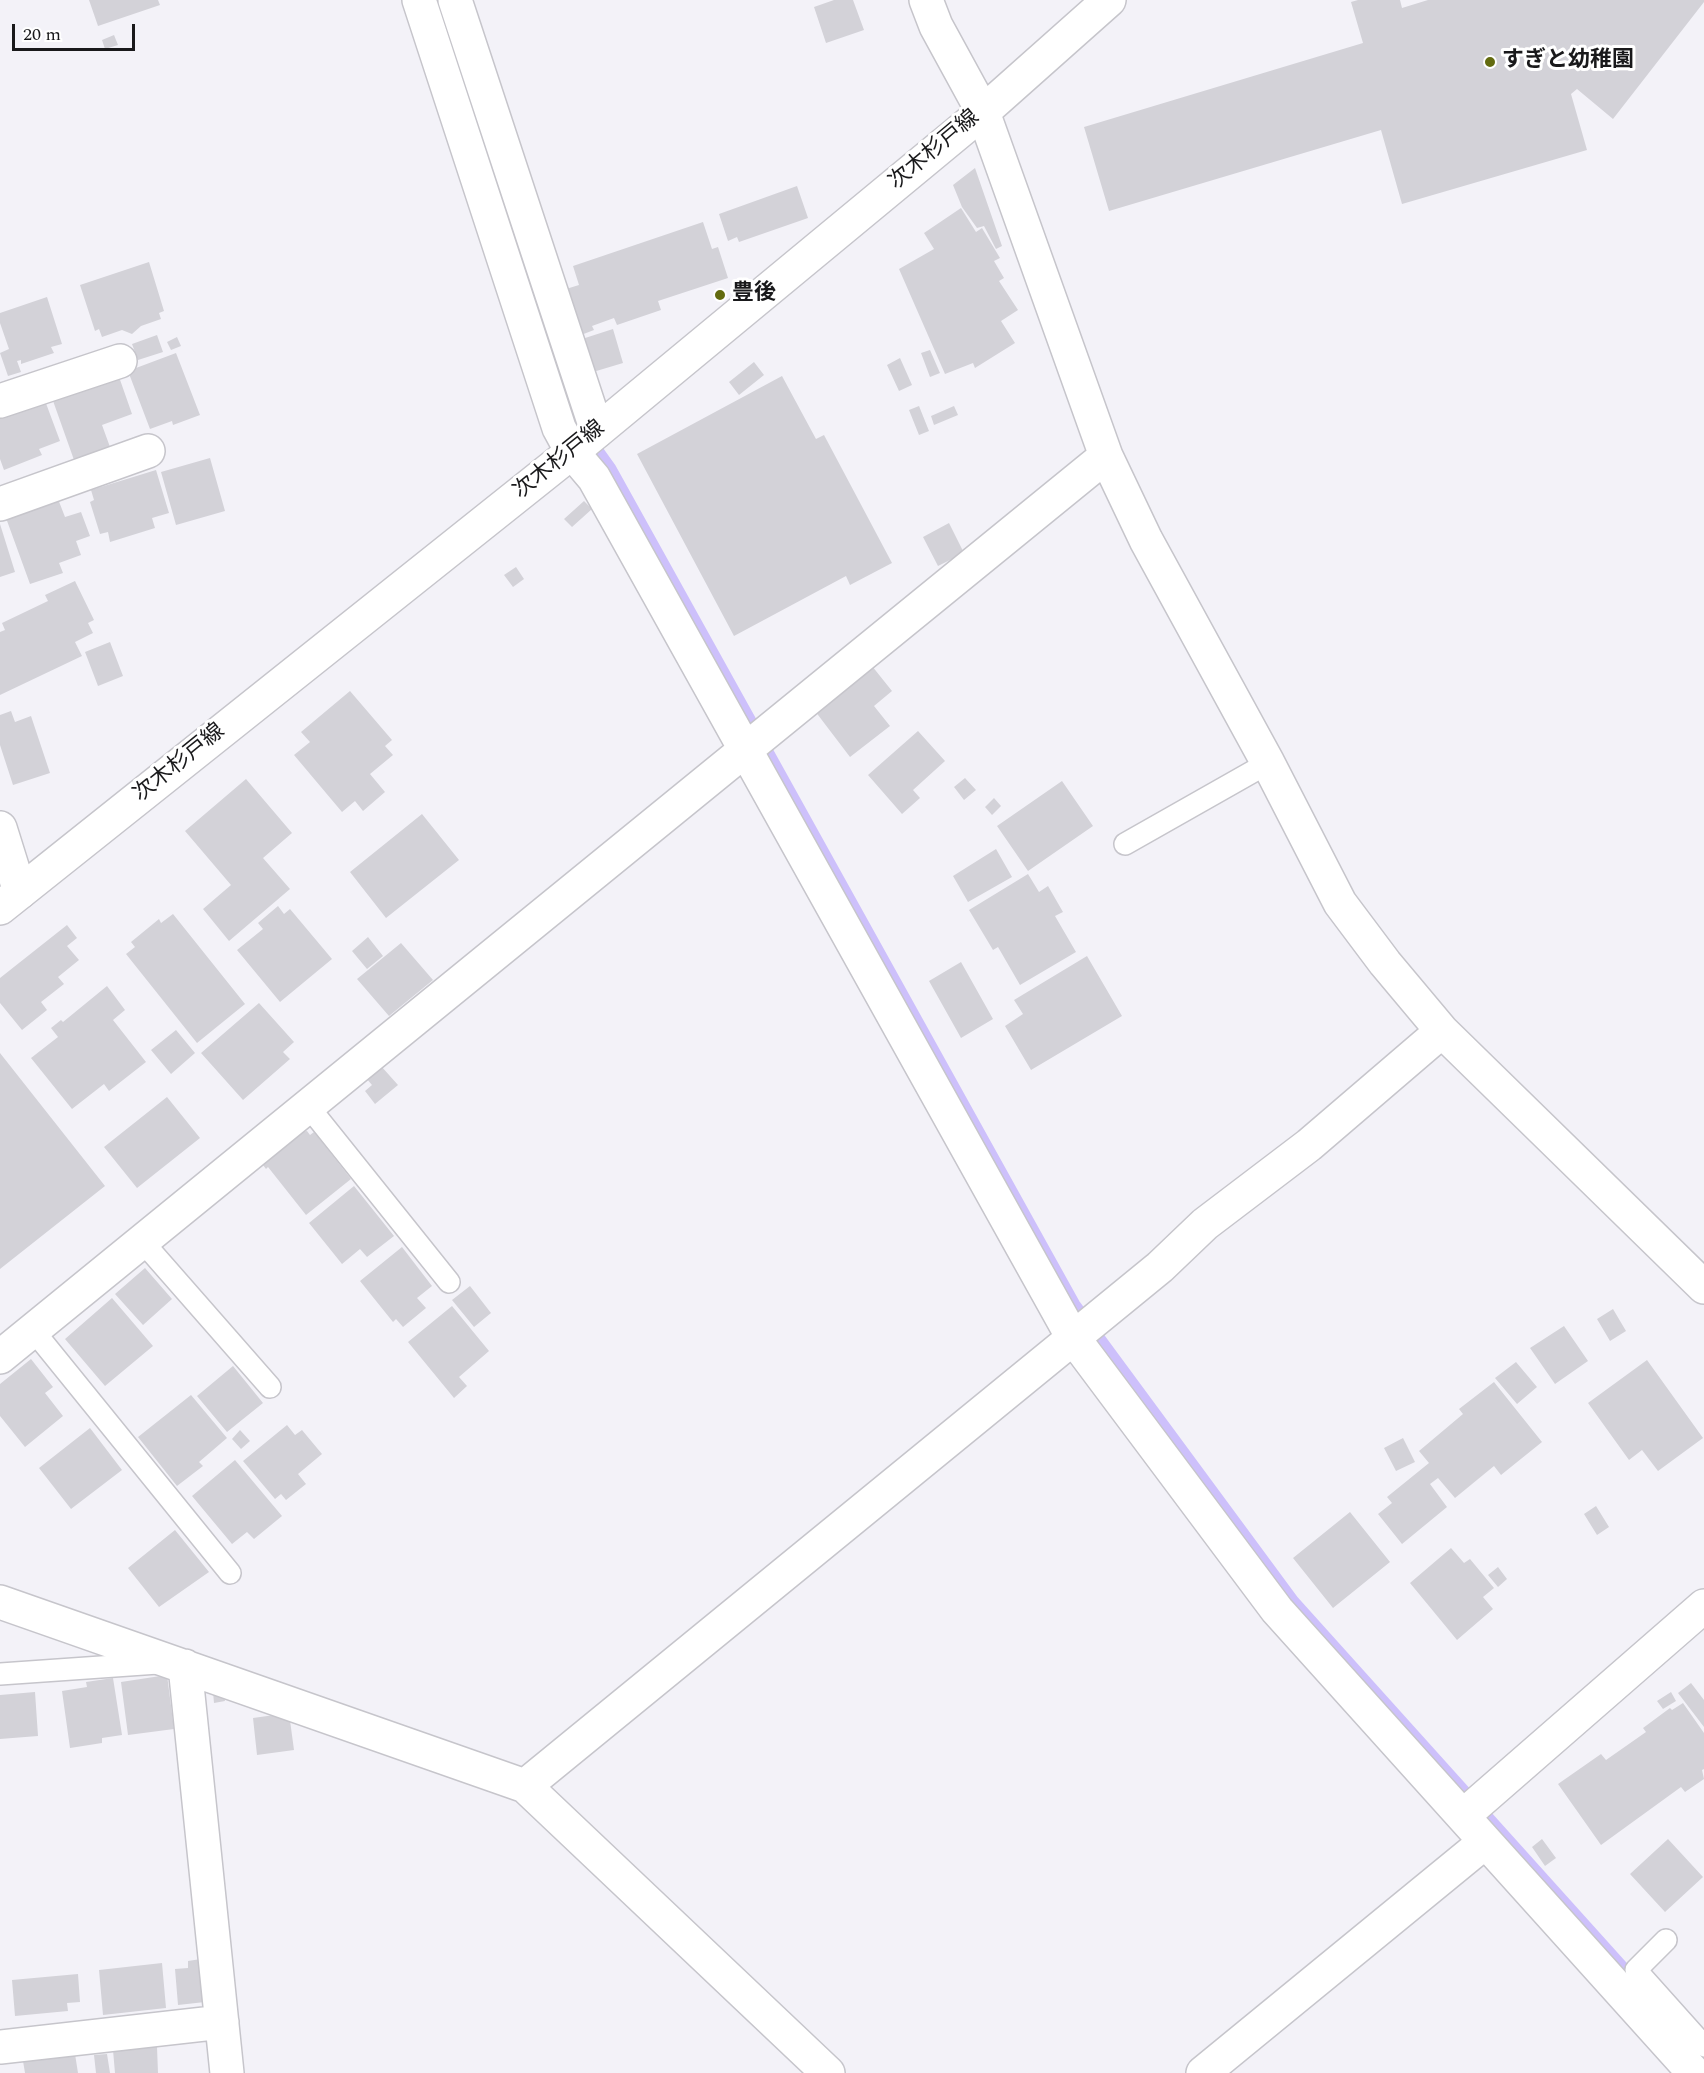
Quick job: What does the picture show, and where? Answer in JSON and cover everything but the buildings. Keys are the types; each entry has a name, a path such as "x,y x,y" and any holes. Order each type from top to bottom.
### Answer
{"street":[{"path":"419,0 559,428 572,452 594,478 1072,1336 1277,1610 1694,2073"},
{"path":"455,0 597,431"},
{"path":"926,0 936,26 983,112 1106,456 1146,540 1268,763 1340,903 1385,963 1442,1030 1704,1287"},
{"name":"次木杉戸線","path":"10,900 572,452 983,112 1109,0"},
{"path":"0,400 120,361"},
{"path":"0,504 147,451"},
{"path":"0,1358 1106,456"},
{"path":"0,828 10,900"},
{"path":"525,1786 1072,1336 1160,1267 1205,1224 1309,1145 1442,1030"},
{"path":"0,1602 525,1786 828,2073"},
{"path":"1463,1816 1704,1606"},
{"path":"178,1664 227,2073"},
{"path":"1203,2073 1485,1842"},
{"path":"0,2047 222,2022"}],"lane":[{"path":"1125,844 1268,763"},
{"path":"308,1106 449,1282"},
{"path":"142,1241 270,1387"},
{"path":"33,1330 230,1573"},
{"path":"0,1674 178,1664"},
{"path":"1666,1940 1636,1970 1704,2046"}],"waterway":[{"path":"487,151 572,415 610,468 1074,1304 1293,1601 1635,1981"}],"place":[{"name":"すぎと幼稚園","path":"1490,62"},
{"name":"豊後","path":"720,295"}]}
